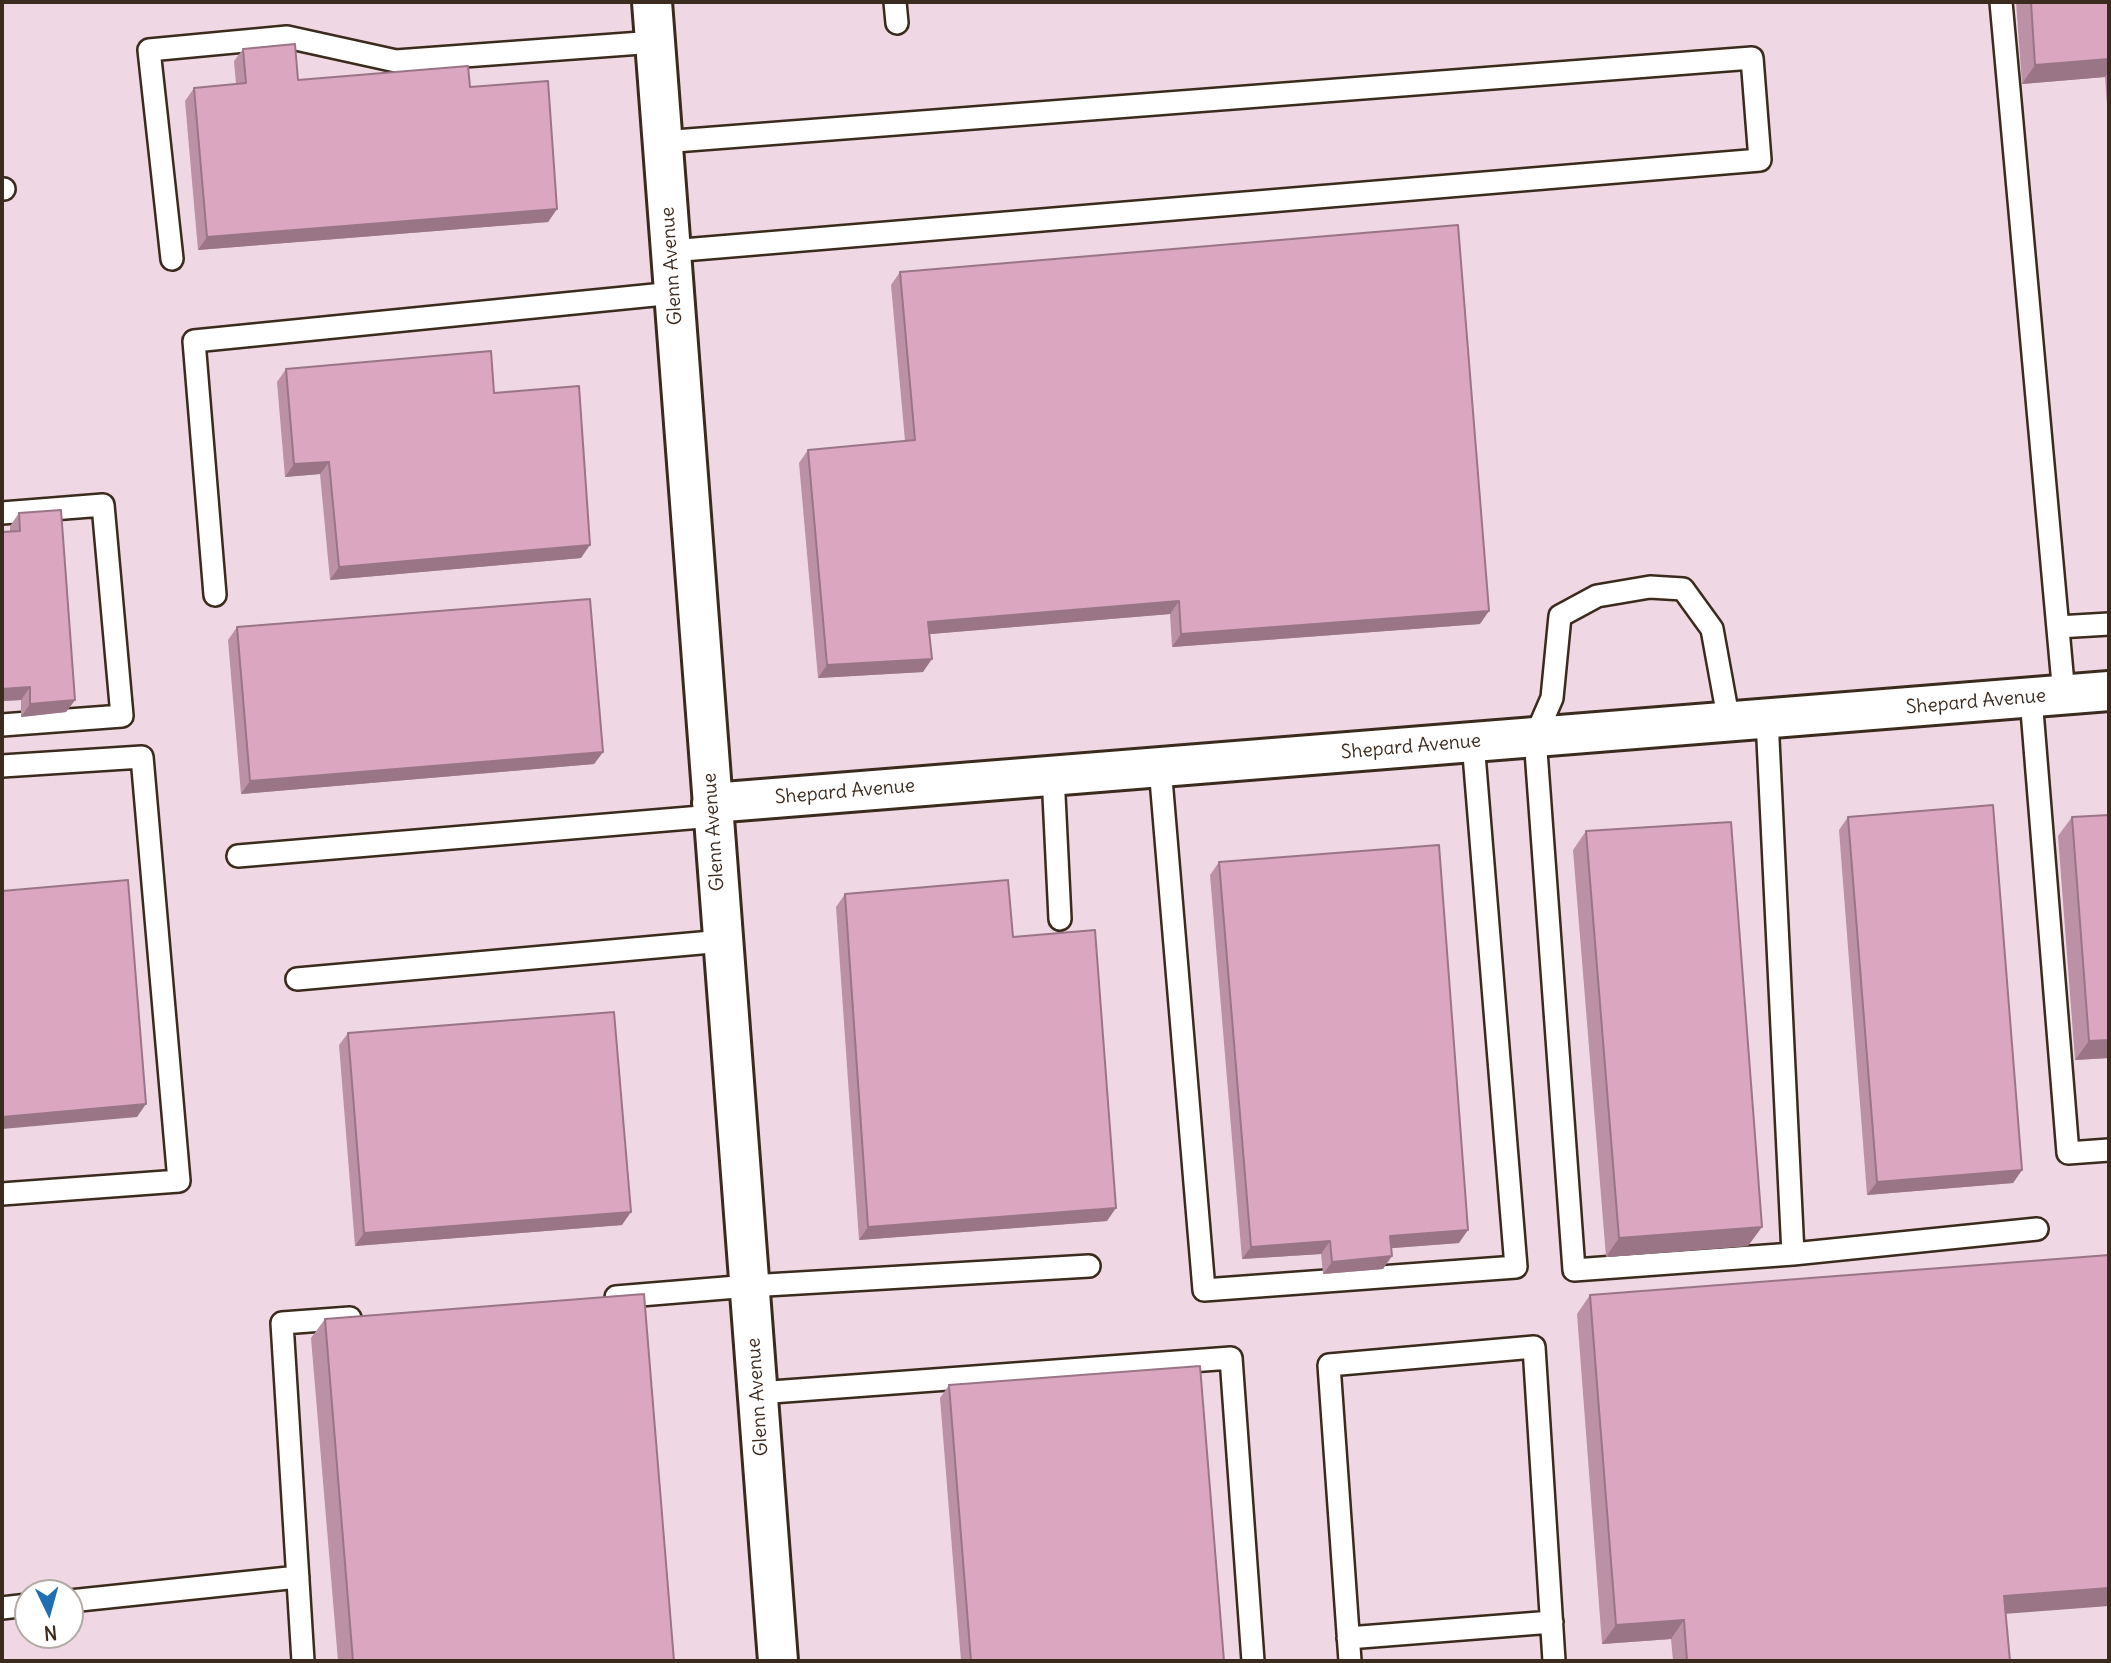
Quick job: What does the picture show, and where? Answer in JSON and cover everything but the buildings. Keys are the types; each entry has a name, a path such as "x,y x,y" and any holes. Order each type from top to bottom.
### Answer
{"street":[{"name":"Glenn Avenue","path":"652,2 778,1661"},
{"name":"Shepard Avenue","path":"712,809 1053,775 2109,691"}],"lane":[{"path":"2001,2 2058,627 2048,696 2068,1153 2109,1150"},
{"path":"172,259 149,50 287,37 396,61 655,42"},
{"path":"662,142 1752,58 1760,160 671,251"},
{"path":"215,595 194,341 674,293"},
{"path":"2,513 103,505 122,716 2,725"},
{"path":"1729,722 1712,629 1683,589 1650,587 1597,596 1560,616 1552,698 1535,737 1574,1270 1793,1254 2037,1229"},
{"path":"2058,627 2109,624"},
{"path":"1767,719 1793,1254"},
{"path":"1160,767 1204,1290 1516,1267 1473,742"},
{"path":"2,766 142,757 179,1181 2,1194"},
{"path":"1053,775 1060,919"},
{"path":"238,856 712,809"},
{"path":"297,979 723,941"},
{"path":"598,1298 749,1286 1089,1266"},
{"path":"303,1661 282,1323 365,1317"},
{"path":"1350,1661 1329,1365 1534,1347 1554,1661"},
{"path":"758,1393 1231,1358 1253,1661"},
{"path":"84,1600 298,1577"},
{"path":"1348,1638 1552,1622"}],"shaded area":[{"path":"2,2 2109,2 2109,1661 2,1661"}]}
